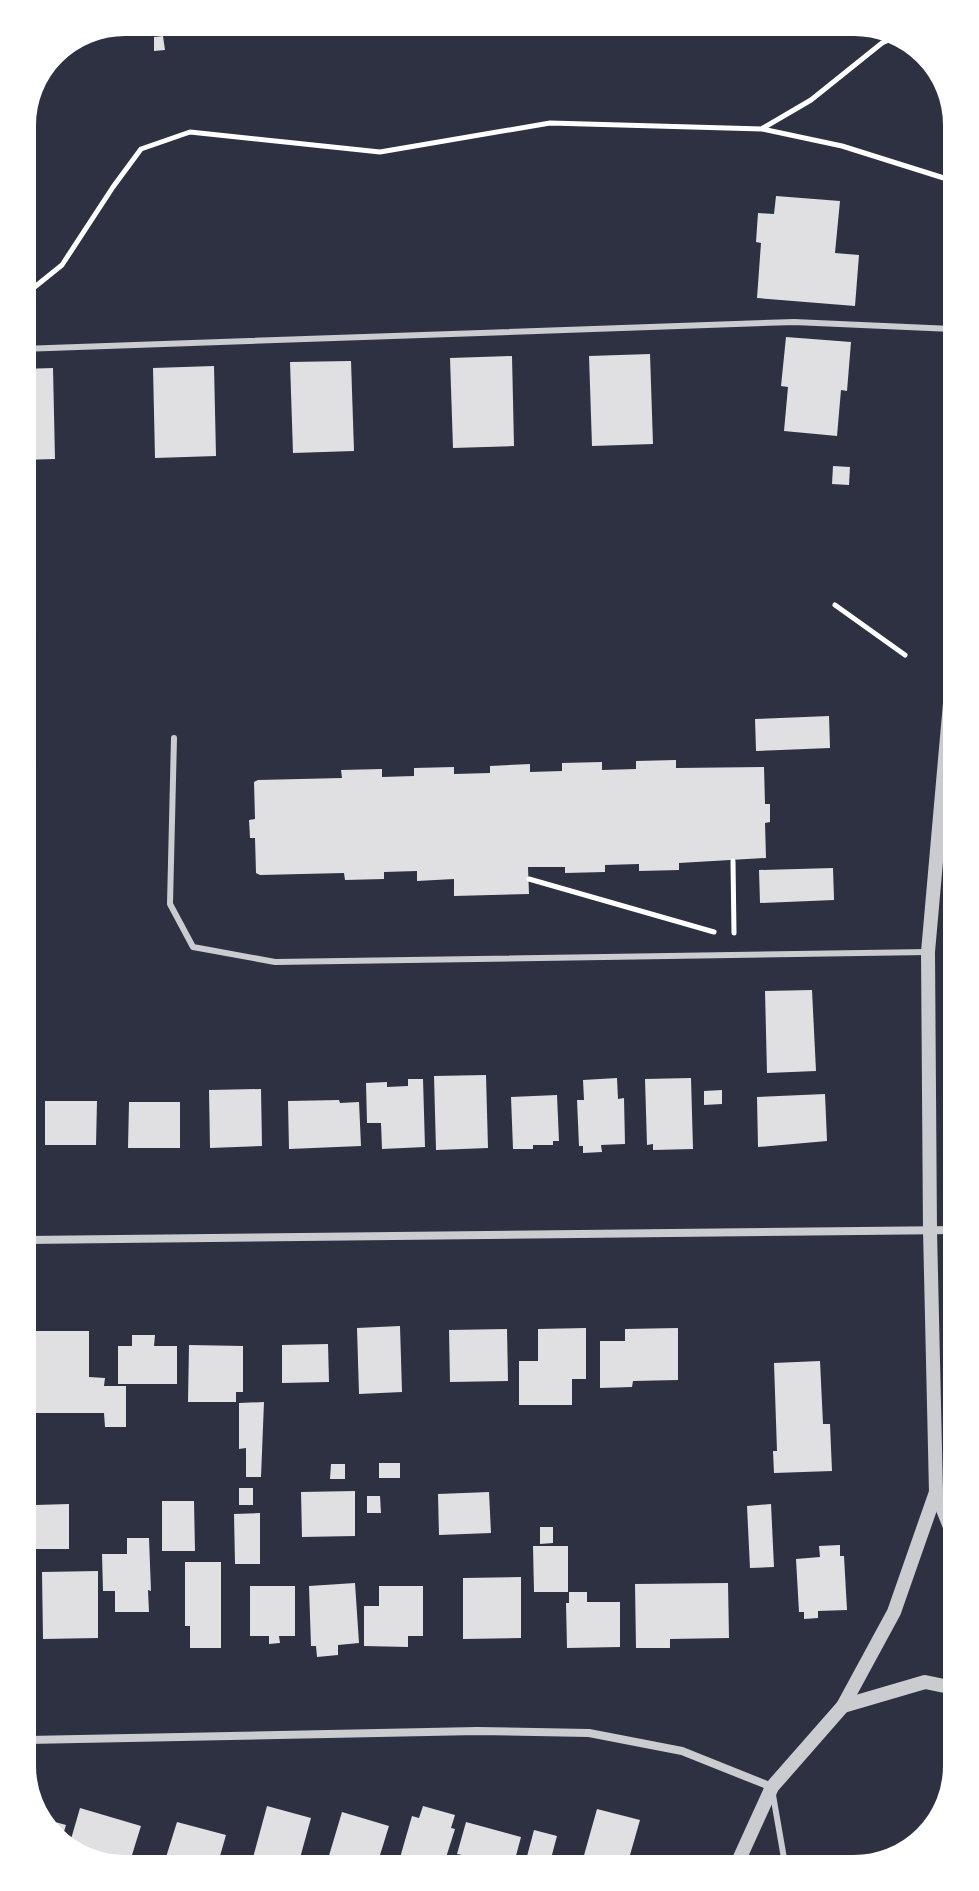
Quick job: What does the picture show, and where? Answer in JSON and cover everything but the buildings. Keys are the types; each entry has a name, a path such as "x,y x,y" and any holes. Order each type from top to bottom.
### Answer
{"street":[{"path":"945,760 928,952 936,1492 945,1514"},
{"path":"34,1240 945,1230"},
{"path":"740,1857 772,1787 843,1706 894,1612 936,1492"},
{"path":"843,1706 925,1682 945,1686"},
{"path":"34,1740 477,1731 589,1733 682,1751 772,1787"}],"lane":[{"path":"34,349 794,322 945,329"},
{"path":"174,738 170,904 193,947 275,962 928,952"},
{"path":"772,1787 784,1857"}],"path":[{"path":"762,129 811,100 887,41"},
{"path":"34,288 62,265 141,149 190,132 380,152 550,123 762,129 842,146 945,178"},
{"path":"835,605 905,655"},
{"path":"733,861 734,933"},
{"path":"529,879 719,934"}]}
